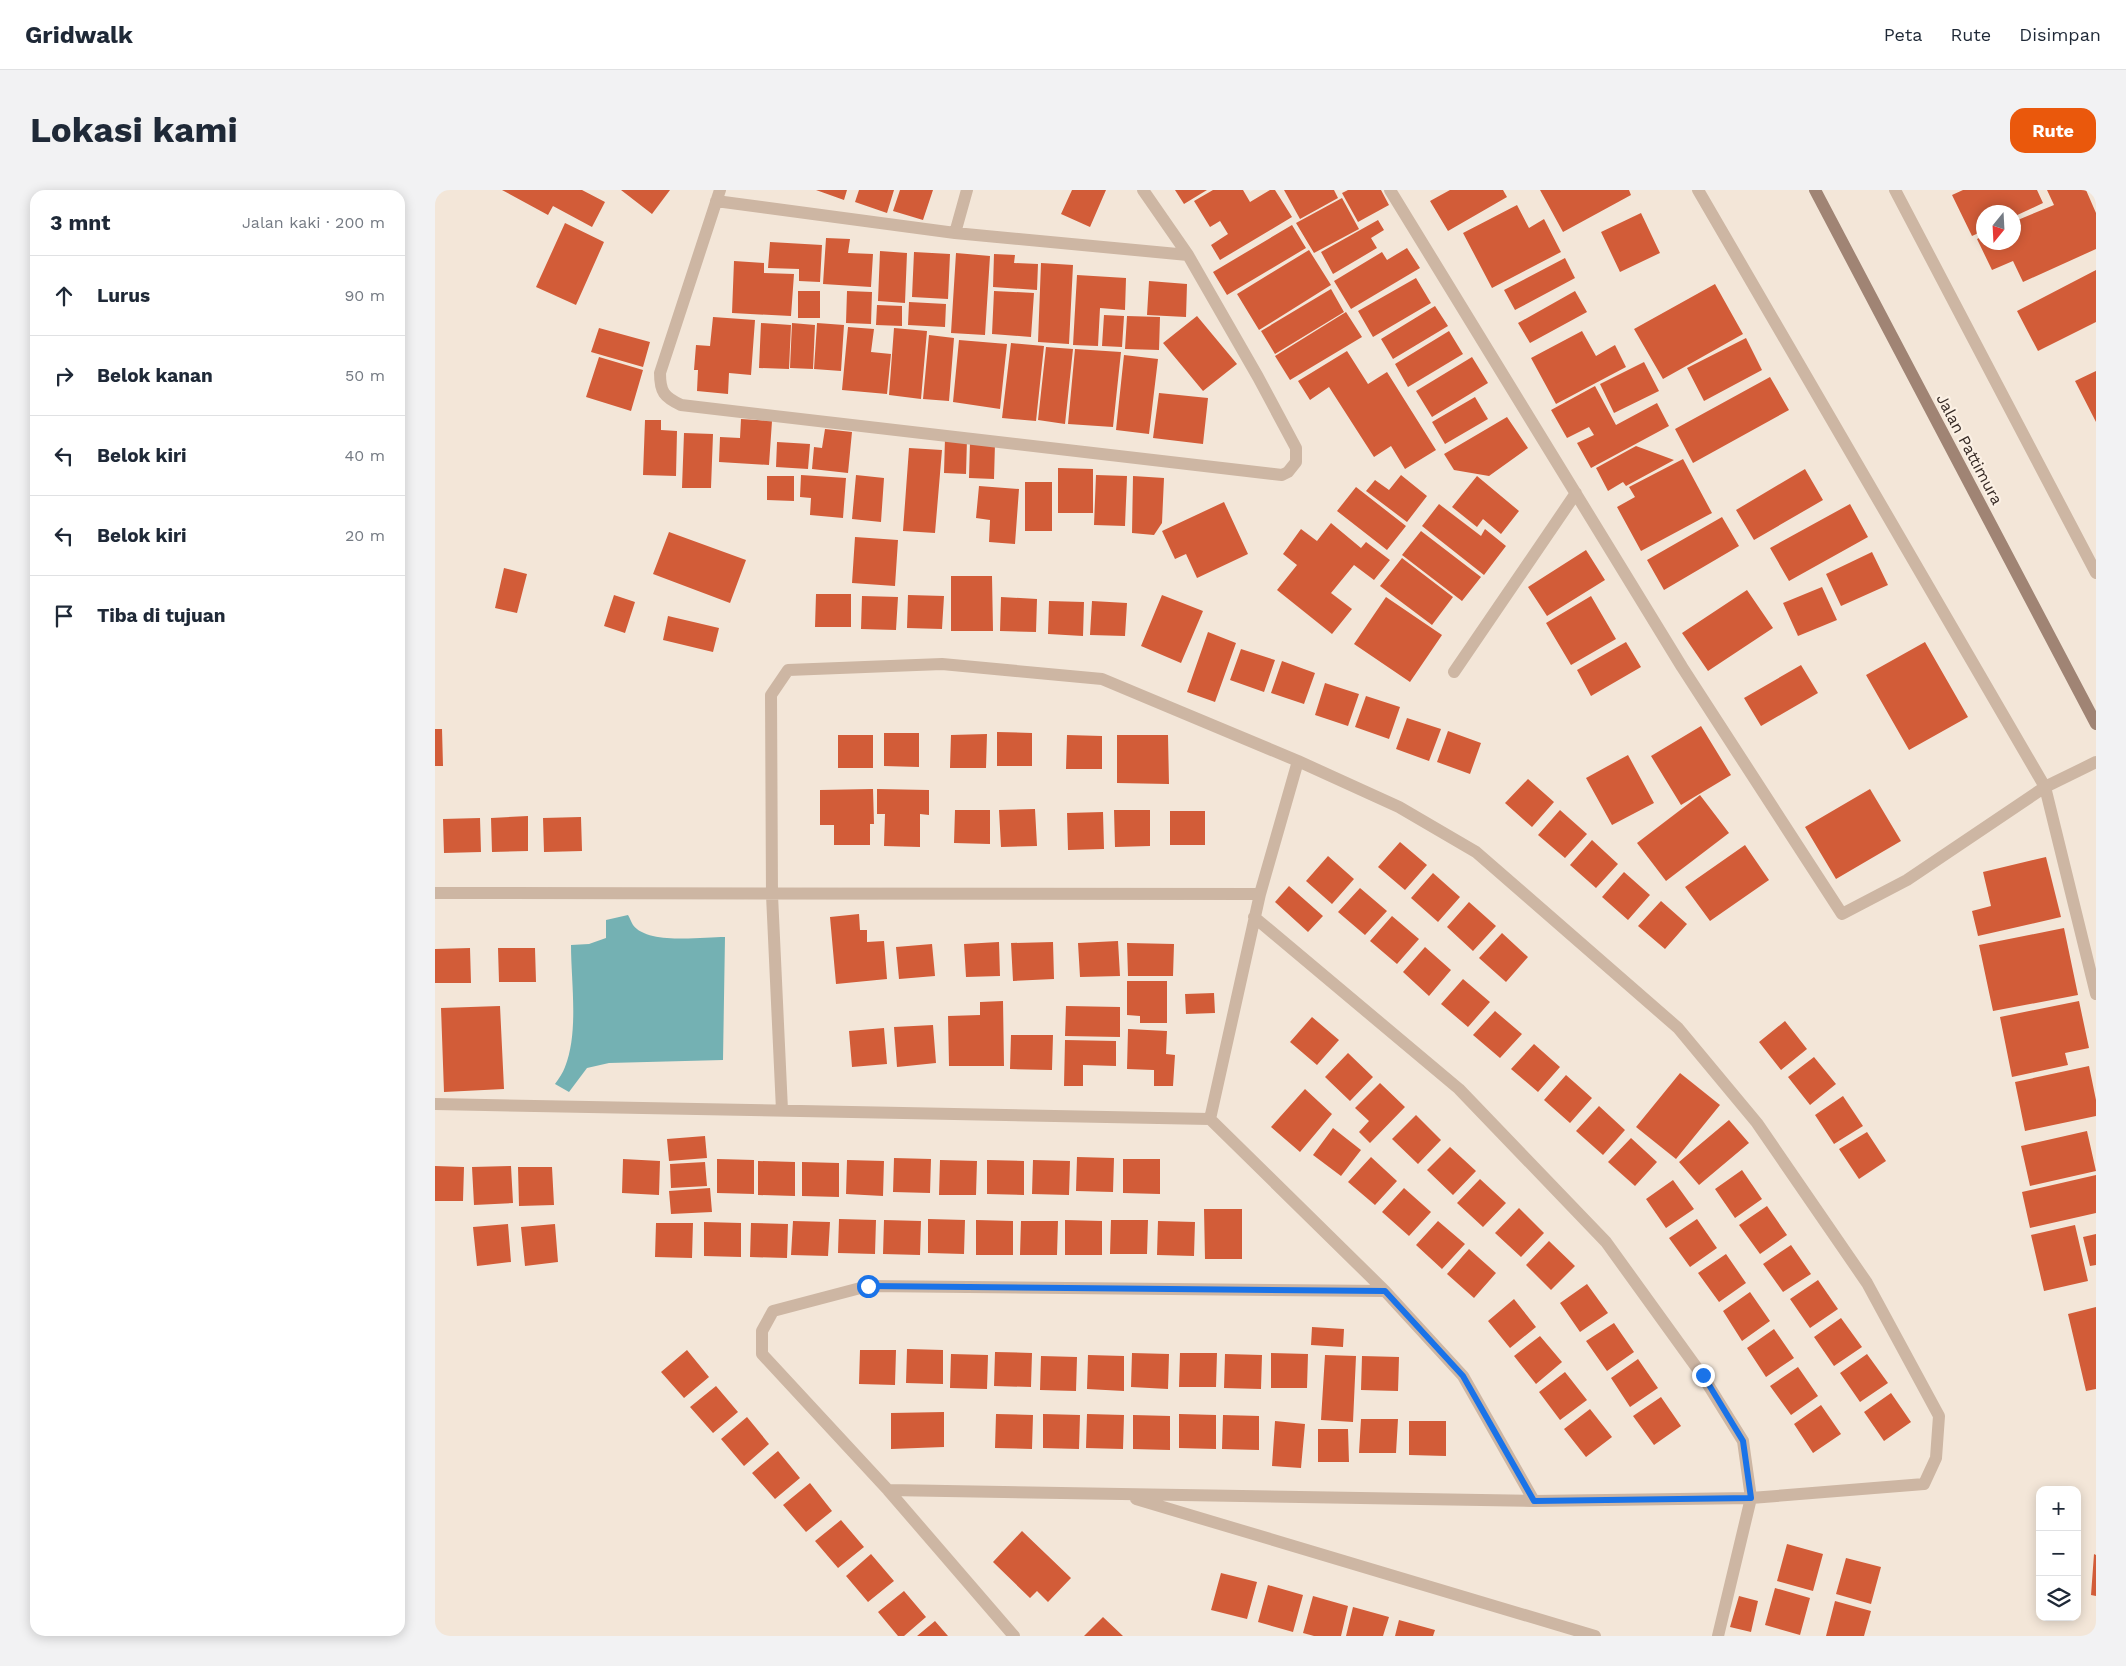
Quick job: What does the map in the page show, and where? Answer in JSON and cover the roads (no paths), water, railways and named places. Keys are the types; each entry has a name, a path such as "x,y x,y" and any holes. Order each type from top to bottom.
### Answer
{"street":[{"path":"955,233 967,190"},
{"path":"1143,190 1188,255 1254,369 1296,448 1296,462 1288,472 1282,475 681,404 665,396 660,386 660,373 718,195 955,233 1188,255"},
{"path":"1390,190 1682,667 1841,914 1907,880 2045,787 2096,762"},
{"path":"1698,190 2045,787 2096,994"},
{"name":"Jalan Pattimura","path":"1815,190 2096,724"},
{"path":"1895,190 2051,483 2096,573"},
{"path":"1454,672 1575,493"},
{"path":"782,1110 772,895 771,695 788,670 942,664 1102,680 1298,761 1399,807 1476,852 1678,1028 1757,1123 1867,1283 1939,1416 1936,1458 1924,1484 1751,1498 1534,1501 888,1490"},
{"path":"1210,1119 1260,894 1298,761"},
{"path":"435,894 1260,894"},
{"path":"1255,916 1459,1089 1606,1242 1703,1375 1743,1441 1751,1498 1718,1636"},
{"path":"435,1104 1210,1119 1385,1291 1463,1376 1534,1501"},
{"path":"1014,1636 888,1490 762,1354 762,1331 773,1311 868,1286 1385,1291"},
{"path":"1122,1494 1595,1636"}],"water":[{"path":"628,915 633,925 640,931 663,938 725,937 723,1060 609,1063 587,1068 569,1092 555,1084 565,1067 572,1038 571,945 589,944 606,938 606,920"}]}
